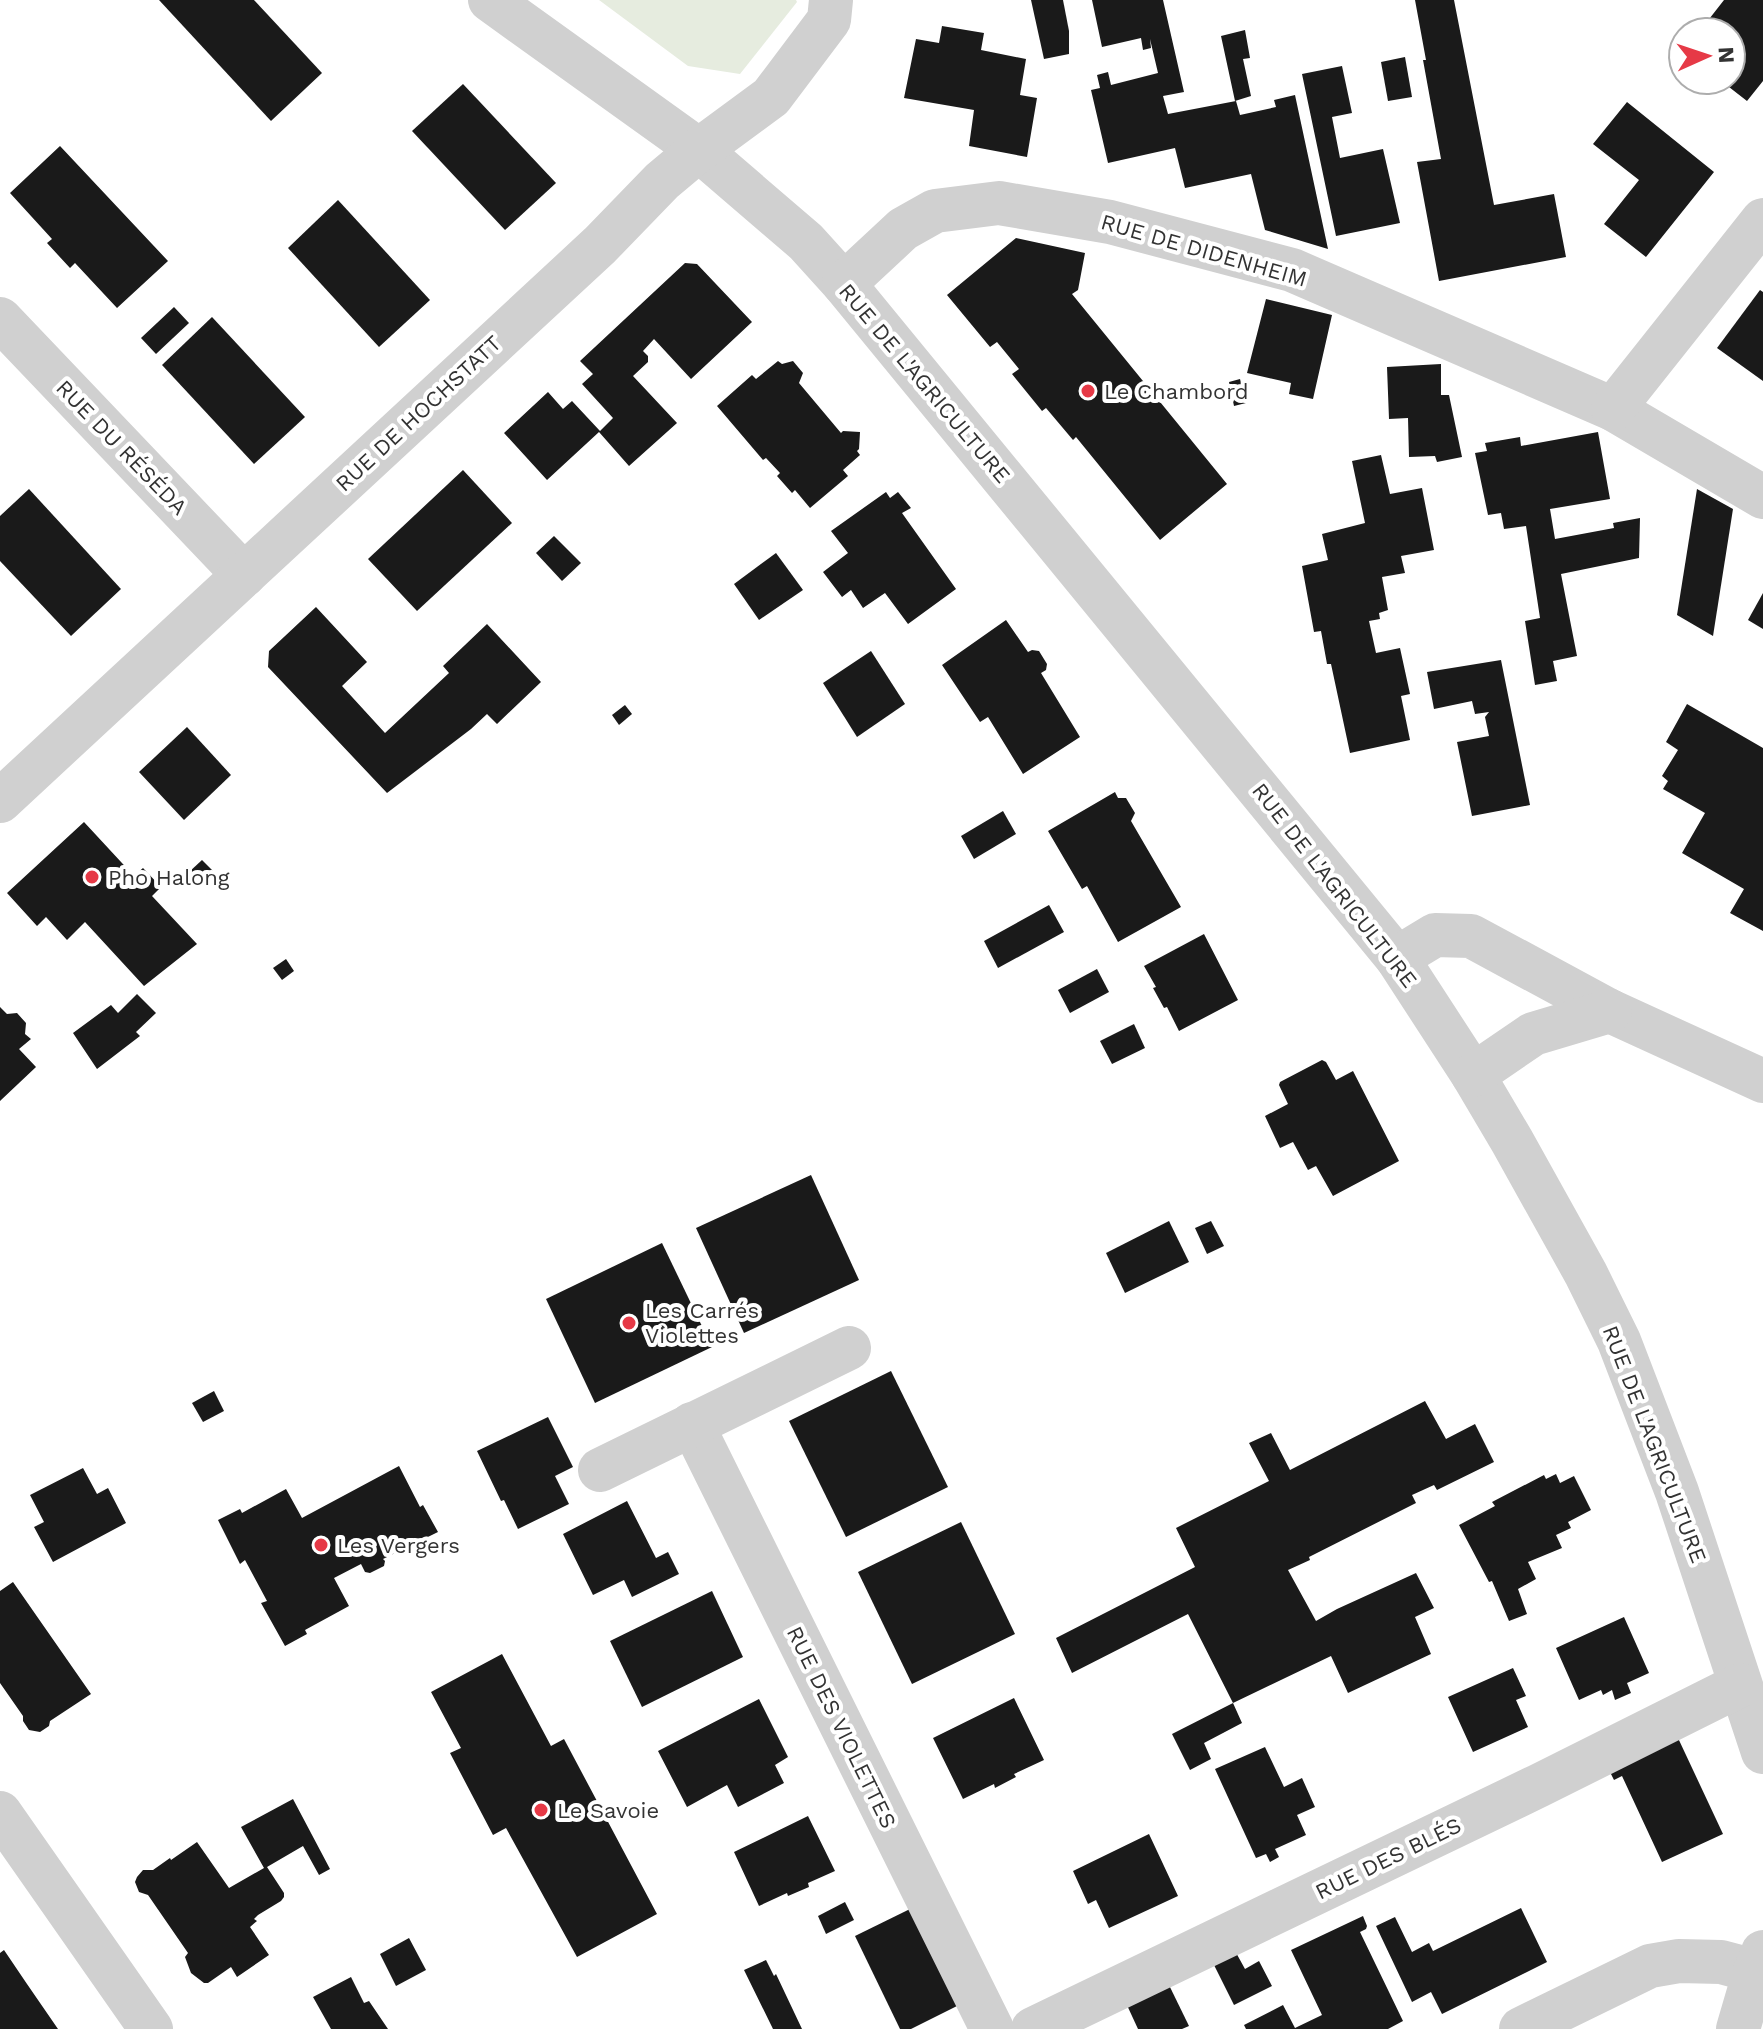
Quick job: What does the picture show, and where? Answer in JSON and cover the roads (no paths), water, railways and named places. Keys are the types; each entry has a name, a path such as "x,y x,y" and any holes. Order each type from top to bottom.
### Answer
{"street":[{"name":"RUE DE L'AGRICULTURE","path":"490,0 699,150 806,242 844,284 1397,958 1473,1075 1586,1274 1619,1341 1746,1667 1763,1752"},
{"name":"RUE DE HOCHSTATT","path":"0,801 600,245 662,181 771,97 830,10"},
{"name":"RUE DE DIDENHEIM","path":"844,284 903,229 935,211 999,203 1110,222 1292,270 1613,409 1763,497"},
{"path":"1613,409 1763,220"},
{"name":"RUE DU RÉSÉDA","path":"0,319 244,575"},
{"path":"1397,958 1435,935 1471,936 1610,1011 1763,1081"},
{"path":"1473,1075 1533,1034 1610,1011"},
{"path":"600,1470 849,1348"},
{"name":"RUE DES VIOLETTES","path":"692,1424 992,2029"},
{"name":"RUE DES BLÉS","path":"1033,2029 1538,1786 1746,1667"},
{"path":"3,1825 151,2029"},
{"path":"1521,2029 1650,1966 1679,1961 1759,1962 1738,2029"}],"place":[{"name":"Le Chambord","path":"1088,391"},
{"name":"Pho Halong","path":"92,877"},
{"name":"Les Carrés Violettes","path":"629,1323"},
{"name":"Les Vergers","path":"321,1545"},
{"name":"Le Savoie","path":"541,1810"}]}
